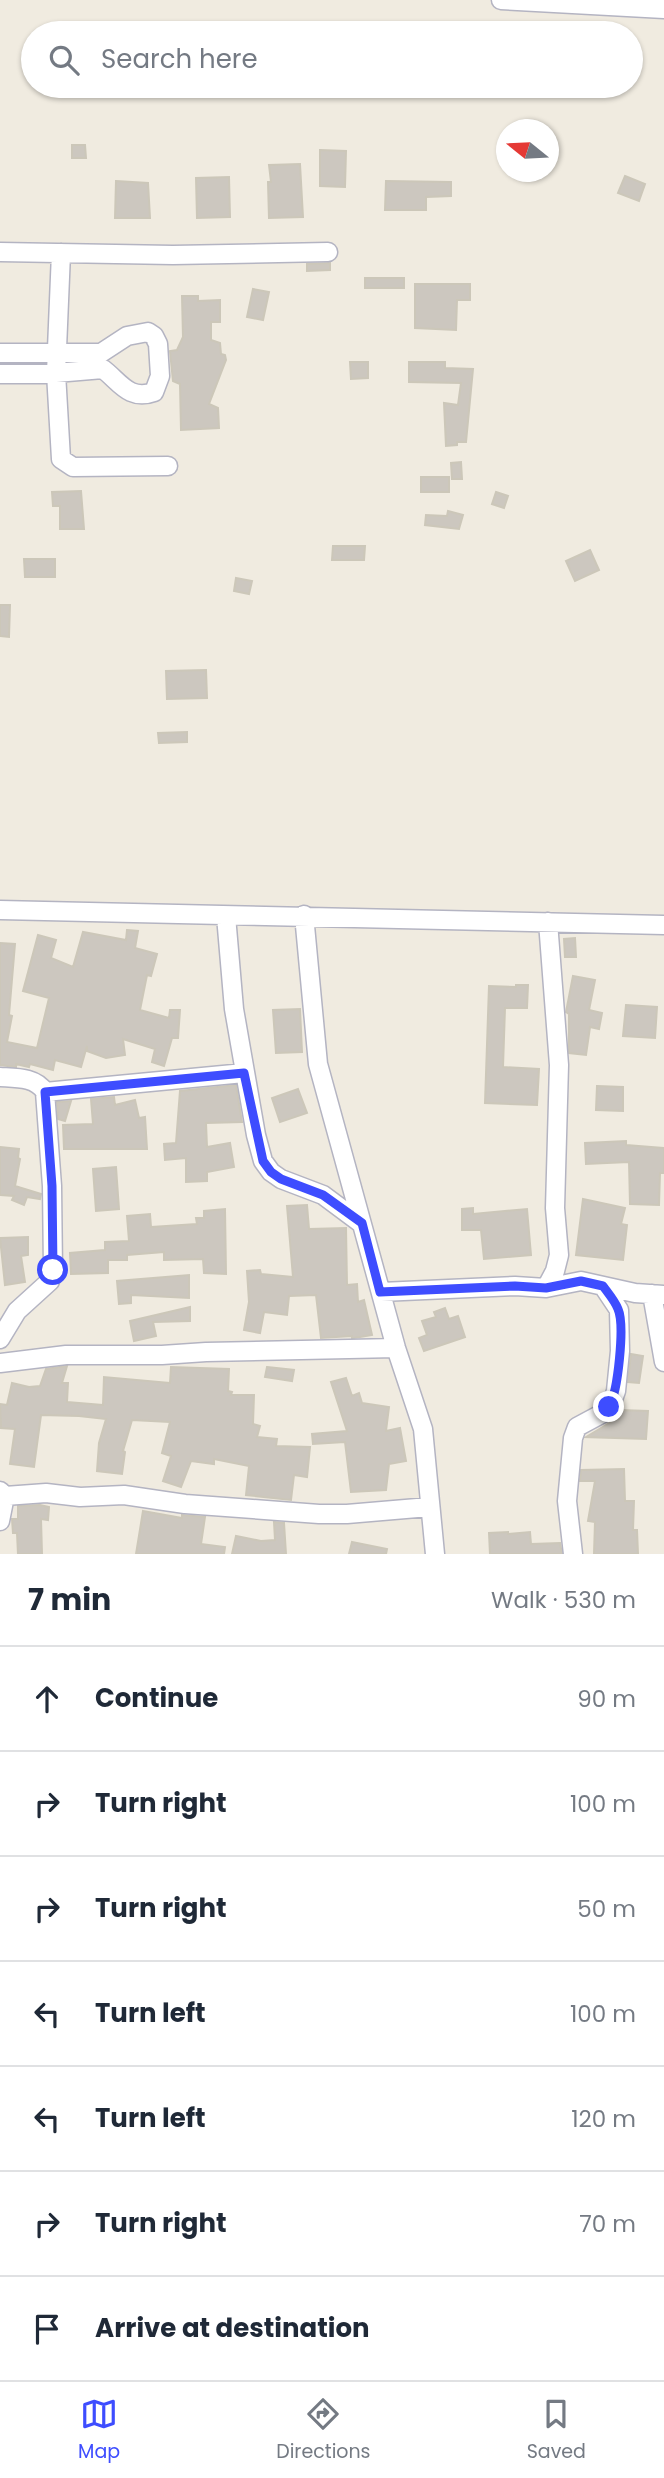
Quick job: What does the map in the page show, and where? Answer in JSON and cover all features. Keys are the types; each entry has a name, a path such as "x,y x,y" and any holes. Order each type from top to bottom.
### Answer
{"street":[{"path":"500,0 664,9"},
{"path":"0,252 173,255 328,252"},
{"path":"61,253 56,373 61,459 73,467 168,466"},
{"path":"0,353 101,353 127,335 148,332 158,344 160,376 154,392 142,395 128,392 103,369 0,374"},
{"path":"0,910 664,925"},
{"path":"304,915 318,1064 396,1348 423,1429 435,1554"},
{"path":"226,916 234,1009 244,1073 263,1161 271,1172 291,1184 323,1195 362,1223"},
{"path":"546,1288 555,1271 559,1255 555,1208 559,1065 548,922"},
{"path":"45,1092 244,1073"},
{"path":"0,1077 31,1081 41,1086 45,1092 52,1186 52,1277 44,1288 17,1311 0,1339"},
{"path":"559,1255 581,1281"},
{"path":"380,1292 515,1286 546,1288 581,1281 650,1294"},
{"path":"573,1554 567,1501 572,1441 577,1427 601,1415 612,1402 620,1351 619,1310 603,1286"},
{"path":"619,1310 650,1294"},
{"path":"650,1294 664,1362"},
{"path":"4,1358 396,1348"},
{"path":"0,1521 3,1493 46,1493 80,1497 124,1494 216,1507 320,1514 429,1507"}],"building":[{"path":"72,145 85,145 86,158 72,158"},
{"path":"320,150 346,151 345,187 320,186"},
{"path":"300,164 303,217 269,218 269,165"},
{"path":"625,176 645,184 639,201 618,193"},
{"path":"229,177 230,217 197,218 196,178"},
{"path":"116,181 148,183 150,218 115,218"},
{"path":"386,181 451,182 451,196 426,197 426,210 385,210"},
{"path":"330,263 330,270 307,271 307,264"},
{"path":"365,278 404,278 404,288 365,288"},
{"path":"415,284 470,284 470,300 457,300 456,330 415,328"},
{"path":"253,289 269,292 263,320 247,317"},
{"path":"182,296 198,296 198,301 220,300 220,322 211,322 211,340 220,343 221,354 225,355 226,360 209,404 218,408 219,428 181,430 180,384 173,381 170,351 177,350 183,337"},
{"path":"350,362 368,362 368,378 351,379"},
{"path":"409,362 445,362 445,368 473,369 466,442 446,446 444,403 458,405 461,383 409,382"},
{"path":"461,462 462,479 452,479 451,463"},
{"path":"421,477 449,477 449,492 421,492"},
{"path":"81,491 84,529 60,529 60,506 53,506 52,492"},
{"path":"496,492 508,496 504,508 492,504"},
{"path":"448,511 463,515 459,529 425,525 426,515 447,516"},
{"path":"333,546 365,546 364,560 332,560"},
{"path":"590,550 599,570 575,581 566,561"},
{"path":"24,559 55,559 55,577 25,577"},
{"path":"236,578 252,581 249,594 234,591"},
{"path":"0,605 10,605 9,637 0,636"},
{"path":"206,670 207,698 167,699 166,671"},
{"path":"187,732 187,742 159,743 158,733"},
{"path":"127,930 138,931 135,948 157,954 151,976 147,975 140,1010 169,1018 170,1010 180,1010 178,1038 172,1038 164,1066 152,1062 155,1049 123,1039 125,1055 106,1058 87,1051 87,1046 81,1067 55,1060 53,1070 30,1064 29,1067 0,1065 0,943 15,944 9,1015 12,1016 7,1042 37,1048 49,998 23,991 38,935 56,940 51,958 73,967 83,932 126,940"},
{"path":"575,938 576,957 565,957 564,939"},
{"path":"573,976 595,980 589,1010 602,1013 599,1029 590,1027 586,1055 569,1053 569,1014 566,1012"},
{"path":"528,985 527,1008 505,1008 503,1067 539,1069 537,1105 485,1103 489,986"},
{"path":"626,1005 657,1007 655,1038 623,1036"},
{"path":"300,1009 302,1052 276,1053 273,1010"},
{"path":"236,1085 242,1122 206,1123 207,1147 230,1143 234,1167 207,1172 207,1181 186,1182 186,1158 165,1160 164,1144 176,1143 180,1091"},
{"path":"597,1086 623,1087 623,1111 596,1110"},
{"path":"298,1089 307,1113 280,1122 272,1098"},
{"path":"114,1097 115,1105 135,1100 139,1118 145,1117 147,1149 64,1149 63,1125 93,1124 91,1099"},
{"path":"71,1101 65,1121 58,1119 57,1102"},
{"path":"626,1141 626,1145 664,1148 664,1173 660,1173 659,1205 630,1204 629,1162 586,1164 585,1143"},
{"path":"0,1147 19,1149 15,1186 41,1194 40,1199 27,1197 24,1205 12,1200 14,1196 0,1195"},
{"path":"116,1167 119,1209 96,1211 93,1169"},
{"path":"583,1199 625,1208 621,1224 627,1225 623,1260 576,1255"},
{"path":"307,1205 309,1229 346,1228 347,1285 357,1284 358,1302 364,1300 372,1335 321,1338 316,1295 289,1296 287,1315 264,1312 260,1333 244,1330 249,1302 247,1271 260,1270 261,1274 293,1277 287,1206"},
{"path":"473,1208 473,1214 527,1209 531,1255 484,1259 481,1230 462,1230 462,1209"},
{"path":"225,1209 226,1274 204,1273 203,1259 164,1260 164,1252 127,1255 127,1260 108,1260 108,1273 71,1274 70,1253 105,1250 105,1242 129,1241 127,1216 150,1214 151,1227 197,1224 196,1218 204,1218 204,1211"},
{"path":"28,1237 28,1255 21,1256 25,1282 5,1285 0,1238"},
{"path":"189,1275 189,1298 131,1295 131,1303 119,1304 117,1281"},
{"path":"190,1307 190,1321 153,1322 156,1336 134,1341 130,1321"},
{"path":"445,1308 449,1319 458,1316 465,1337 424,1351 419,1338 427,1335 422,1321 436,1317 434,1312"},
{"path":"631,1354 643,1356 639,1383 628,1382"},
{"path":"67,1366 62,1383 68,1383 67,1402 103,1405 104,1377 170,1383 171,1367 229,1369 228,1391 232,1392 231,1395 254,1395 253,1424 260,1426 257,1437 277,1439 276,1446 310,1447 307,1477 294,1475 291,1500 246,1495 249,1466 214,1459 214,1464 191,1461 181,1487 163,1481 171,1456 162,1453 170,1422 132,1420 123,1451 122,1474 97,1471 99,1443 106,1419 79,1416 41,1415 34,1467 10,1464 15,1429 1,1428 0,1404 7,1405 12,1383 29,1387 40,1386 46,1369"},
{"path":"267,1367 294,1370 292,1381 265,1377"},
{"path":"346,1378 352,1396 359,1393 362,1403 389,1407 386,1431 400,1428 406,1461 389,1464 386,1490 351,1492 345,1442 313,1444 312,1434 347,1431 331,1382"},
{"path":"620,1410 648,1411 646,1439 586,1437 611,1422"},
{"path":"624,1469 625,1501 634,1501 633,1530 637,1530 638,1554 594,1554 595,1522 588,1521 595,1481 580,1481 581,1470"},
{"path":"18,1506 49,1507 48,1520 41,1519 42,1554 18,1554 17,1533 13,1533 12,1519 18,1519"},
{"path":"143,1511 182,1518 182,1515 205,1517 201,1544 225,1547 224,1554 136,1554"},
{"path":"274,1522 284,1523 286,1554 232,1554 236,1536 261,1541 275,1540"},
{"path":"530,1532 531,1544 560,1543 562,1554 490,1554 489,1533"},
{"path":"352,1542 387,1549 386,1554 349,1554"}],"route":[{"path":"53,1270 52,1186 45,1092 244,1073 263,1161 271,1172 281,1179 323,1195 362,1223 380,1292 515,1286 546,1288 581,1281 603,1286 619,1310 620,1351 615,1391 609,1407"}]}
